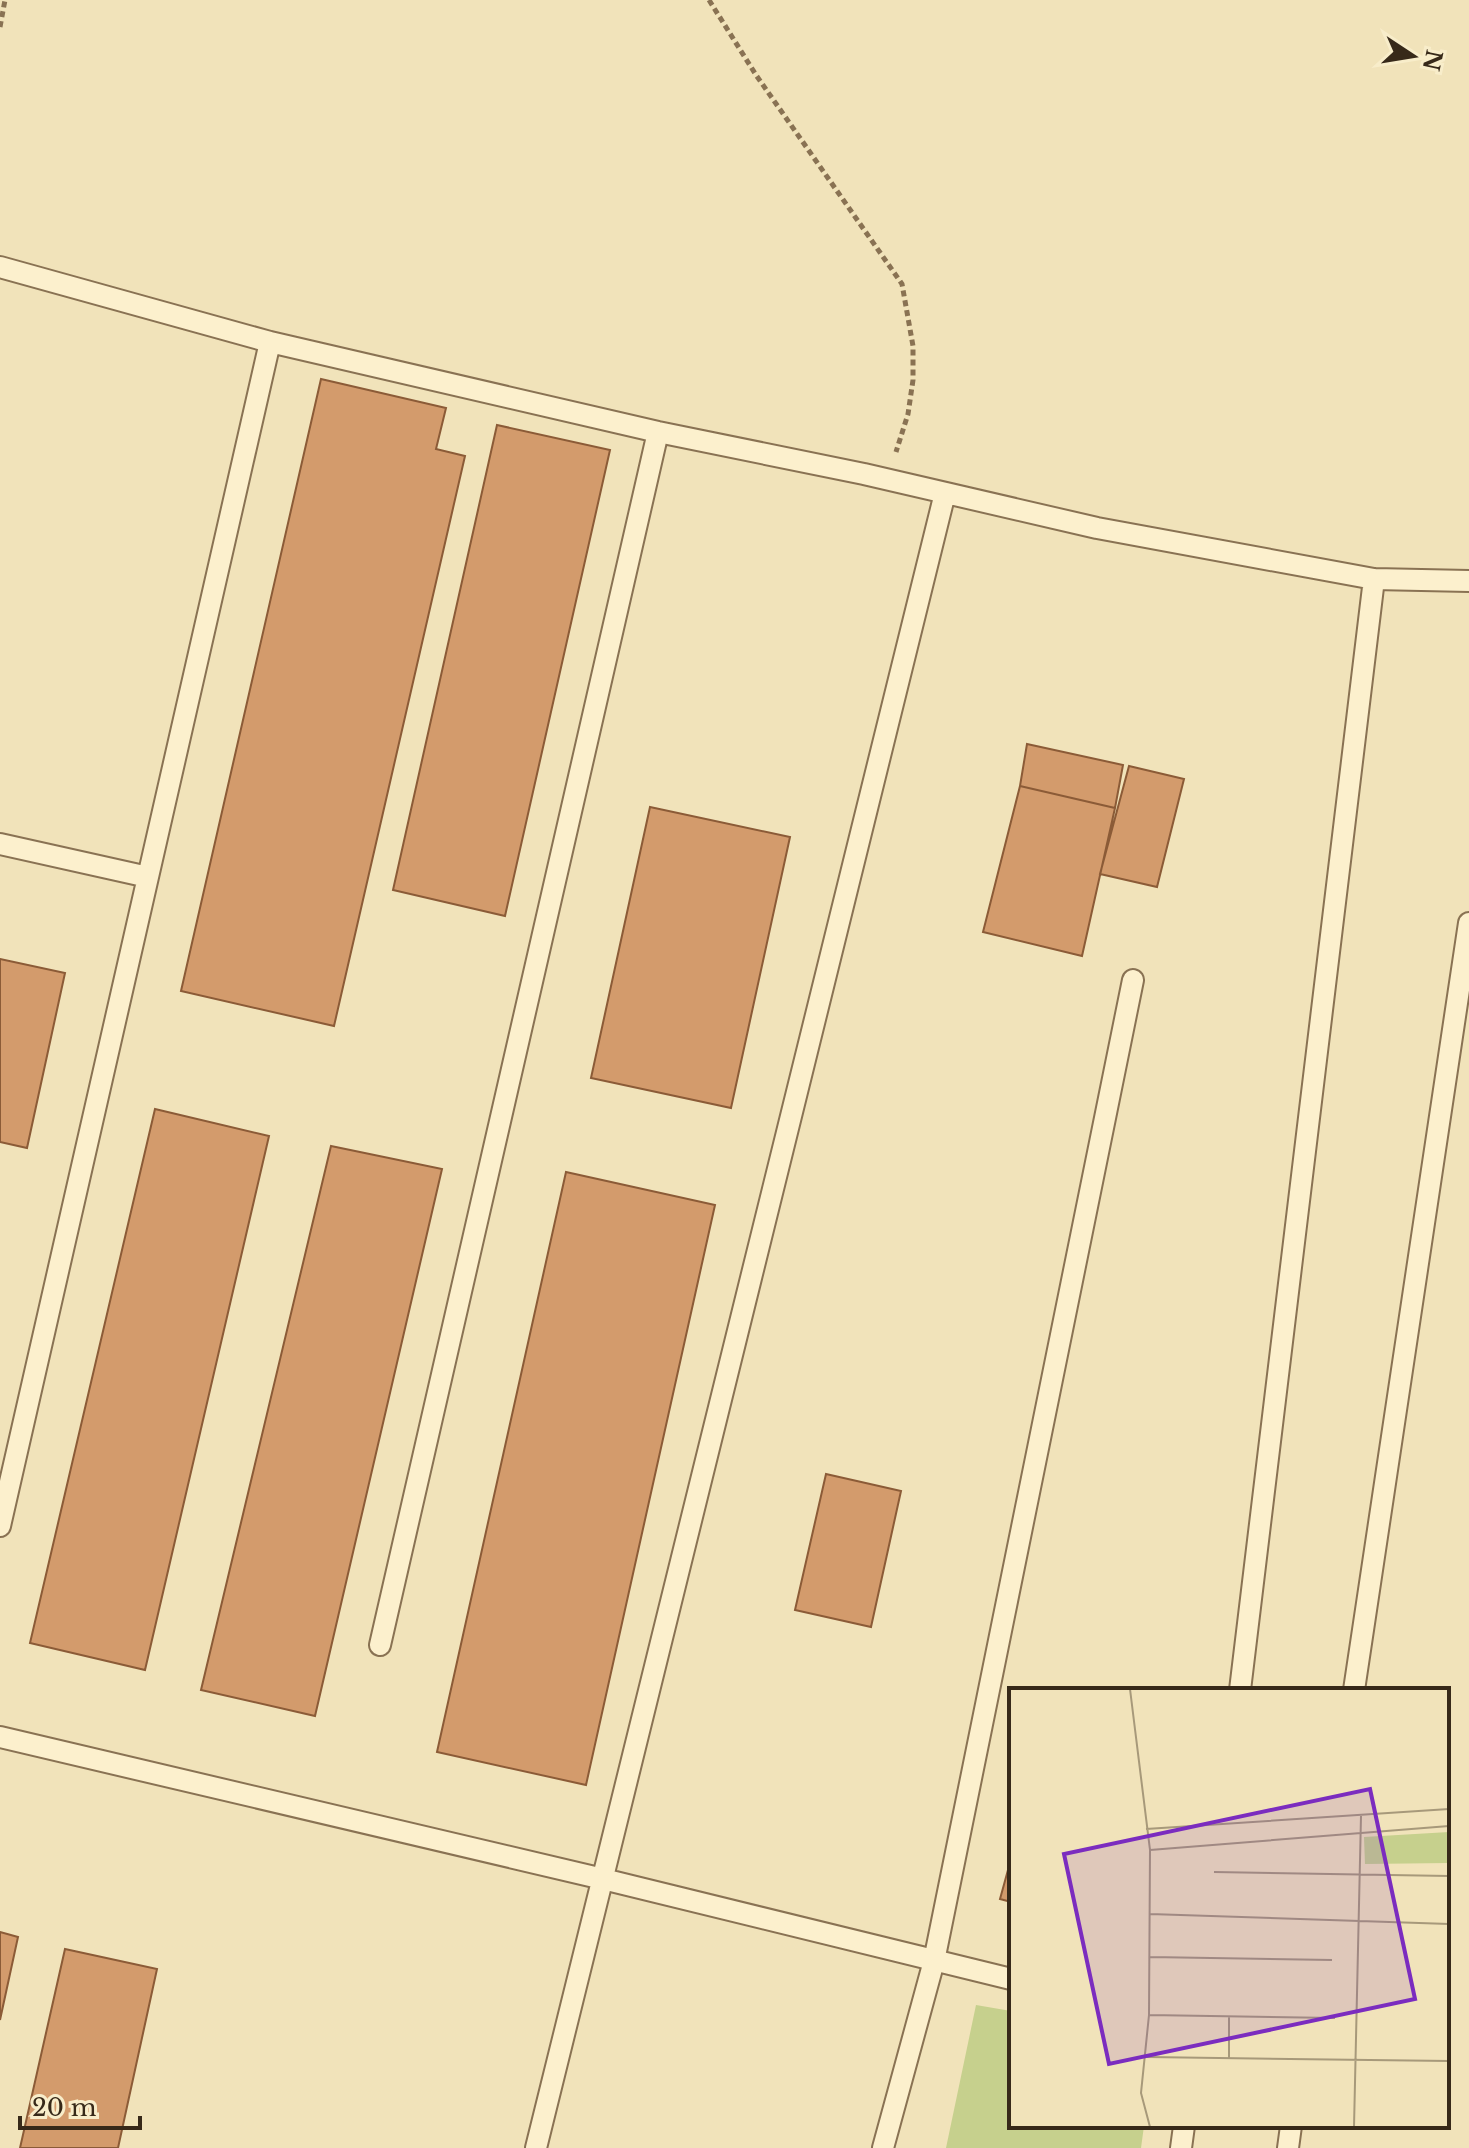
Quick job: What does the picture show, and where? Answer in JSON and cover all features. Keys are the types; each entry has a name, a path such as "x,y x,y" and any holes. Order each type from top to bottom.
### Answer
{"lane":[{"path":"0,267 270,342 658,432 885,479 1097,528 1374,579 1469,581"},
{"path":"0,1526 270,342"},
{"path":"380,1645 658,432"},
{"path":"536,2148 945,493"},
{"path":"1240,1688 1374,579"},
{"path":"0,844 148,877"},
{"path":"1354,1688 1469,923"},
{"path":"883,2148 934,1961 1133,980"},
{"path":"0,1737 1009,1979"},
{"path":"1181,2148 1184,2128"},
{"path":"1288,2148 1291,2128"}],"path":[{"path":"0,27 5,0"},
{"path":"709,0 756,75 902,284 910,315 913,380 908,414 885,479"}],"green space":[{"path":"976,2005 1009,2011 1009,2128 1144,2128 1141,2148 946,2148"}],"building":[{"path":"321,379 446,408 436,449 465,456 334,1026 181,991"},
{"path":"497,425 610,450 505,916 393,890"},
{"path":"1027,744 1123,765 1115,808 1020,786"},
{"path":"1129,766 1184,779 1157,887 1100,874"},
{"path":"1020,786 1115,808 1082,956 983,932"},
{"path":"650,807 790,837 731,1108 591,1078"},
{"path":"0,959 65,973 27,1148 0,1142"},
{"path":"155,1109 269,1136 145,1670 30,1643"},
{"path":"331,1146 442,1169 315,1716 201,1690"},
{"path":"566,1172 715,1205 586,1785 437,1752"},
{"path":"826,1474 901,1491 871,1627 795,1610"},
{"path":"1009,1866 1009,1901 1000,1899"},
{"path":"0,1932 18,1937 0,2020"},
{"path":"65,1949 157,1969 118,2148 20,2148"}]}
